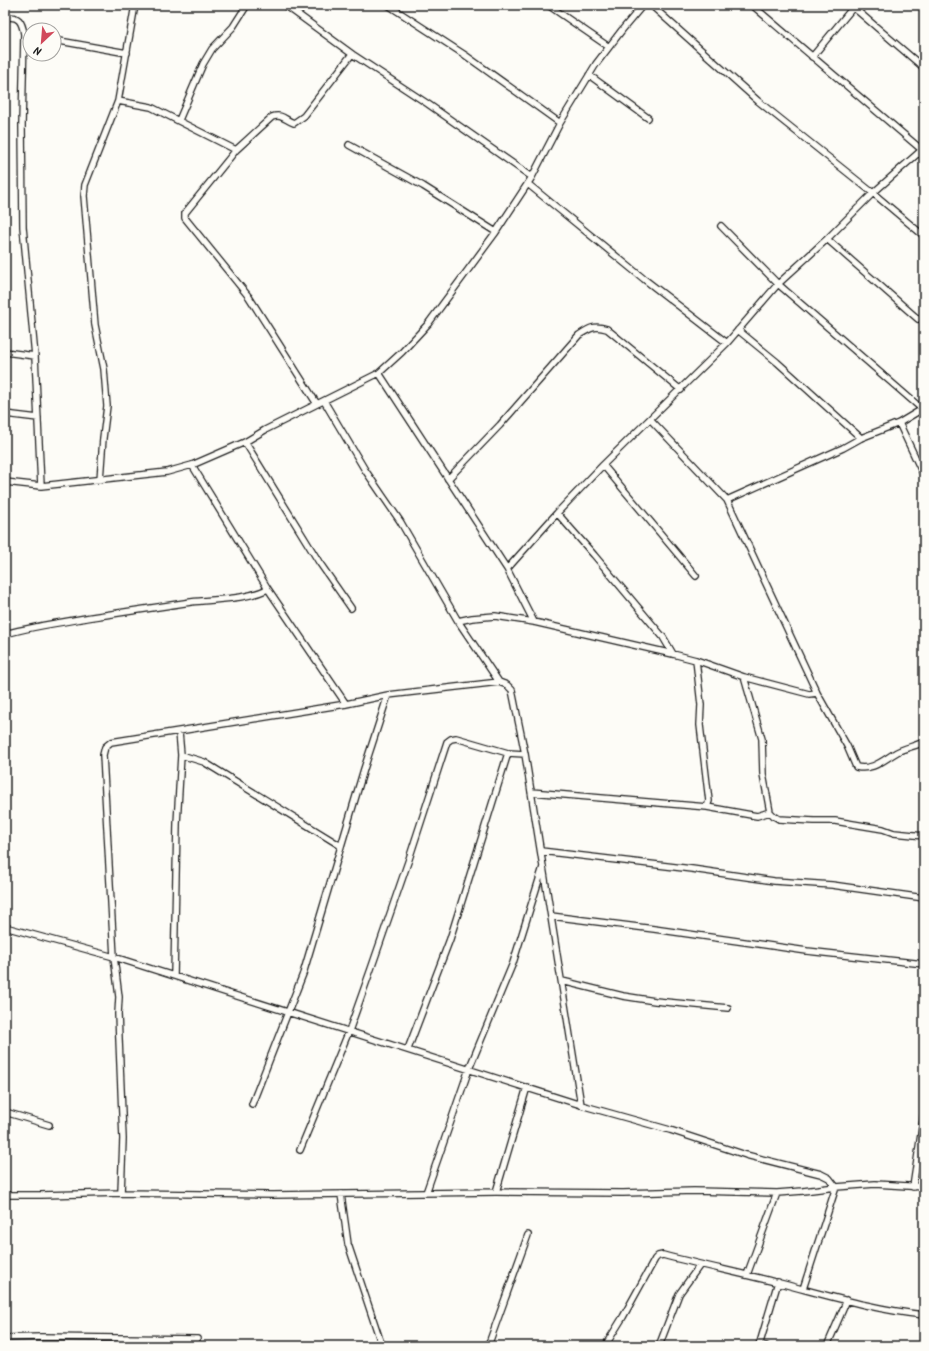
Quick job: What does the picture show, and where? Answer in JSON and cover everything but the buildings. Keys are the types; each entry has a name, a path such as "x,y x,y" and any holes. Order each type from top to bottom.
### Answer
{"street":[{"path":"100,480 107,406 104,369 95,326 84,196 85,185 118,101 135,5"},
{"path":"179,120 203,64 212,49 233,27 247,5"},
{"path":"285,5 352,54 428,104 532,177"},
{"path":"388,5 465,56 560,123"},
{"path":"548,5 609,47"},
{"path":"5,482 41,486 167,472 192,465 245,442 265,430 379,373 402,352 428,324 496,232 528,184 560,123 589,75 609,47 643,5"},
{"path":"651,5 758,101 924,236"},
{"path":"507,569 603,465 651,420 727,343 778,284 827,239 873,193 922,152 752,5"},
{"path":"812,57 854,6 924,68"},
{"path":"5,18 10,17 20,21 22,24"},
{"path":"62,41 127,53"},
{"path":"317,404 248,297 186,218 185,213 236,150 272,116 282,116 294,123 299,121 352,54"},
{"path":"25,62 22,125 24,227 35,356 41,486"},
{"path":"589,75 648,118"},
{"path":"118,101 151,107 236,150"},
{"path":"348,145 424,186 496,232"},
{"path":"528,184 644,280 727,343"},
{"path":"721,226 778,284 923,408 899,423 861,438 843,448 727,500"},
{"path":"827,239 918,319"},
{"path":"448,479 500,425 579,336 589,329 598,326 607,329 681,390"},
{"path":"738,330 777,362 861,438"},
{"path":"5,352 35,356"},
{"path":"379,373 507,569 534,622"},
{"path":"324,401 365,470 400,520 458,621 499,682"},
{"path":"5,414 38,418"},
{"path":"651,420 727,500 816,693 847,746 856,767 862,769 873,768 898,751 924,742"},
{"path":"899,423 924,476"},
{"path":"245,442 319,562 351,608"},
{"path":"192,465 268,588 346,704"},
{"path":"603,465 696,576"},
{"path":"557,514 594,555 658,631 673,654"},
{"path":"5,634 49,624 126,612 192,602 238,598 268,588"},
{"path":"458,621 495,616 534,622 673,654 696,660 744,677 809,694 816,693"},
{"path":"696,660 701,705 700,725 709,801 707,807"},
{"path":"744,677 762,739 763,774 770,812 774,816 779,819 835,821 883,829 894,833 924,836"},
{"path":"121,1193 123,1139 118,1014 119,997 114,957 103,755 105,747 111,742 346,704 388,695 499,682 507,685 512,690 525,754 581,1104"},
{"path":"252,1104 303,974 388,695"},
{"path":"174,976 176,824 181,755 179,732"},
{"path":"300,1150 349,1030 409,859 446,742 456,738 508,753 525,754"},
{"path":"408,1049 450,939 508,753"},
{"path":"181,755 204,762 341,846"},
{"path":"531,792 707,807 757,816 770,812"},
{"path":"541,851 692,869 774,881 832,885 924,898"},
{"path":"426,1193 469,1069 513,963 543,866"},
{"path":"551,916 806,951 924,964"},
{"path":"5,927 114,957 746,1155 814,1171 828,1178 836,1187"},
{"path":"562,981 623,996 656,1001 728,1008"},
{"path":"496,1192 527,1087"},
{"path":"5,1112 50,1125"},
{"path":"913,1187 924,1117"},
{"path":"5,1194 56,1195 121,1193 273,1195 496,1192 623,1193 694,1191 777,1193 875,1184 924,1187"},
{"path":"803,1289 836,1187"},
{"path":"747,1275 777,1193"},
{"path":"341,1194 348,1244 382,1346"},
{"path":"488,1346 528,1235"},
{"path":"605,1346 655,1259 658,1256 663,1255 847,1300 909,1314 924,1315"},
{"path":"659,1346 679,1294 700,1264"},
{"path":"766,1346 759,1345 778,1282"},
{"path":"827,1346 847,1300"},
{"path":"5,1338 48,1337 197,1339"}]}
